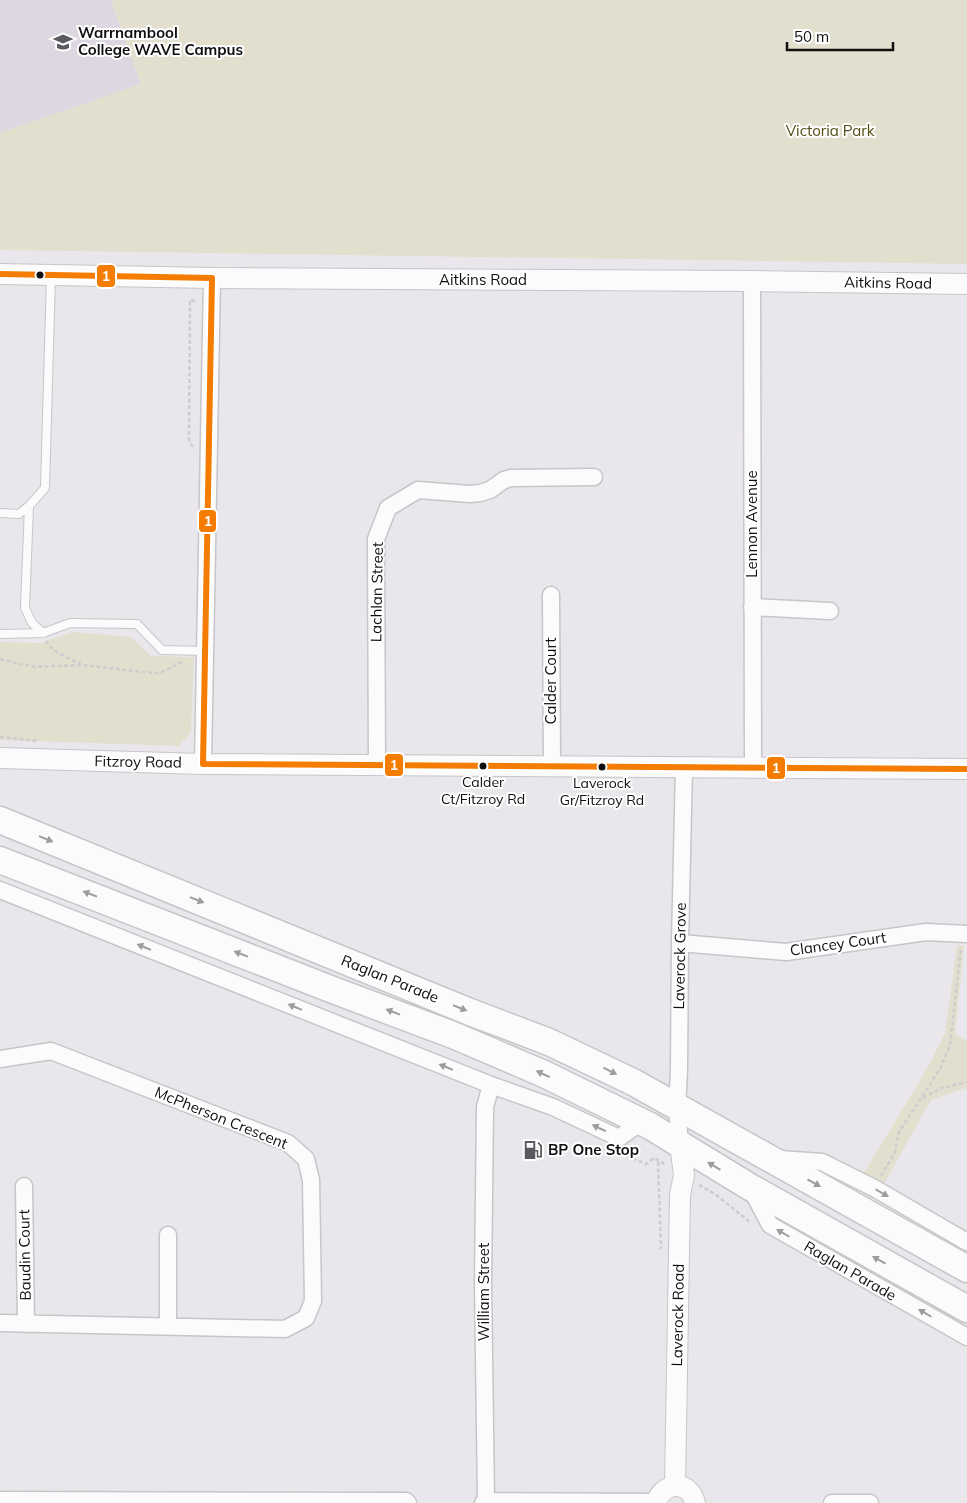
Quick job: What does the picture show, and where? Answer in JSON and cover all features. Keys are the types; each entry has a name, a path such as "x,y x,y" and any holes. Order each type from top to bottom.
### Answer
{"highway":[{"name":"Raglan Parade","path":"0,820 470,1012 549,1042 633,1082 967,1269"},
{"name":"Raglan Parade","path":"0,860 453,1035 544,1074 641,1122 750,1187 967,1309"}],"street":[{"name":"Aitkins Road","path":"0,274 212,278 967,284"},
{"path":"203,764 200,651 212,278"},
{"name":"Lennon Avenue","path":"752,281 753,768"},
{"name":"Lachlan Street","path":"377,765 376,539 388,508 418,490 470,494 486,492 504,480 511,478 594,477"},
{"name":"Calder Court","path":"551,596 552,766"},
{"path":"752,607 830,611"},
{"name":"Fitzroy Road","path":"0,758 203,764 967,769"},
{"name":"Laverock Grove","path":"680,1144 677,1107 684,767"},
{"path":"0,890 491,1085 552,1106 620,1138 641,1122"},
{"name":"Clancey Court","path":"680,944 786,952 926,932 965,934"},
{"name":"McPherson Crescent","path":"0,1059 51,1051 288,1143 306,1159 311,1180 313,1301 306,1318 285,1329 0,1323"},
{"name":"William Street","path":"484,1502 483,1284 485,1107 491,1085"},
{"name":"Laverock Road","path":"676,1486 680,1195 684,1175 680,1144"},
{"name":"Raglan Parade","path":"771,1159 822,1162 874,1188 967,1242"},
{"name":"Baudin Court","path":"24,1186 26,1324"},
{"name":"Raglan Parade","path":"750,1187 770,1225 967,1337"},
{"path":"168,1235 168,1326"},
{"path":"484,1502 656,1503 663,1491 669,1487 676,1486 683,1487 689,1492 694,1498 695,1503"},
{"path":"0,1500 406,1501 408,1503"},
{"path":"832,1503 870,1503"}],"lane":[{"path":"0,513 19,514 45,488 51,275"},
{"path":"29,506 25,608 32,623 43,633"},
{"path":"0,634 43,633 70,623 137,624 162,650 200,651"}],"path":[{"path":"196,452 189,440 190,300 212,301"},
{"path":"43,633 48,645 82,665"},
{"path":"0,659 16,664 36,666 82,665 160,673 200,651"},
{"path":"0,737 42,741"},
{"path":"874,1188 895,1152 899,1132 940,1069 950,1045 965,934"},
{"path":"922,1098 942,1088 967,1082"}],"shaded area":[{"name":"Warrnambool College WAVE Campus","path":"0,0 111,0 141,84 0,133"}],"green space":[{"name":"Victoria Park","path":"111,0 967,0 967,264 0,250 0,133 141,84"},
{"path":"73,632 131,637 151,656 194,657 191,732 179,746 0,740 0,642 40,643"},
{"path":"957,946 964,946 955,1034 967,1040 967,1089 965,1088 931,1100 884,1184 864,1173 928,1067 945,1033"}],"transit line":[{"name":"1","path":"0,274 212,278"},
{"name":"1","path":"203,764 212,278"},
{"name":"1","path":"203,764 967,769"}],"place":[{"name":"Warrnambool College WAVE Campus","path":"63,42"},
{"name":"Calder Ct/Fitzroy Rd","path":"483,766"},
{"name":"Laverock Gr/Fitzroy Rd","path":"602,767"},
{"name":"BP One Stop","path":"533,1150"}]}
